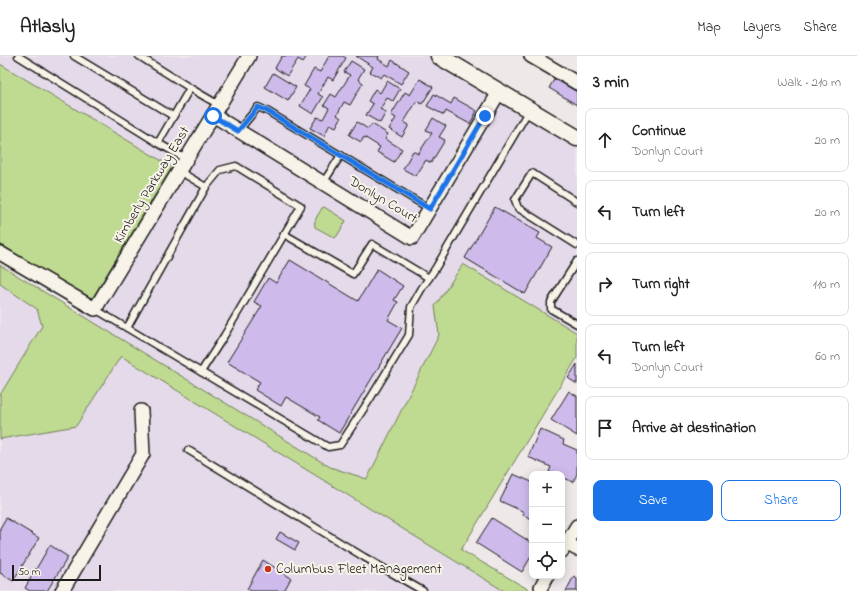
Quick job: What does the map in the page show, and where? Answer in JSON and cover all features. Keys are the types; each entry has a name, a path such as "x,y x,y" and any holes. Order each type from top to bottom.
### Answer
{"street":[{"name":"Kimberly Parkway East","path":"95,310 249,56"},
{"path":"439,56 577,138"},
{"path":"532,56 577,83"},
{"name":"Donlyn Court","path":"216,110 238,131 412,238 499,92"},
{"path":"0,253 95,310"},
{"path":"62,591 143,454 141,412"},
{"path":"568,548 577,526"}],"lane":[{"path":"18,56 186,159"},
{"path":"74,56 174,116"},
{"path":"139,56 190,88 216,110"},
{"path":"158,143 190,88"},
{"path":"238,131 258,107 430,209"},
{"path":"95,310 328,447 340,445 409,335 411,307 529,110"},
{"path":"323,183 341,155"},
{"path":"127,328 206,187 220,170 236,166 301,206 201,372"},
{"path":"179,171 206,187"},
{"path":"577,202 532,173 514,200 518,208 577,245"},
{"path":"284,234 353,274 372,244 429,278"},
{"path":"577,261 551,302 551,309 577,324"},
{"path":"188,450 364,557 423,591"}],"shaded area":[{"path":"0,56 439,56 577,139 577,333 462,264 435,306 439,335 367,479 330,467 80,314 91,300 172,167 0,64"},
{"path":"0,284 37,309 42,326 0,395"},
{"path":"120,356 504,591 0,591 0,439 76,426"}],"green space":[{"path":"0,64 172,167 91,300 0,244"},
{"path":"324,207 346,221 335,238 315,227 316,219"},
{"path":"463,264 577,333 577,358 461,550 531,591 504,591 121,356 76,426 0,439 0,395 42,326 37,309 0,284 0,265 330,467 367,479 439,335 435,306"}],"building":[{"path":"282,56 307,56 303,62 298,59 287,76 275,68"},
{"path":"329,56 343,56 346,58 333,80 328,77 318,94 323,97 313,114 300,106 310,89 304,86 314,69 320,72"},
{"path":"356,56 379,56 378,59 389,66 392,60 409,71 401,84 384,74 381,78 370,72 373,67"},
{"path":"351,61 364,69 358,79 363,83 350,105 344,102 337,115 341,118 336,127 330,124 324,136 310,128 317,117 323,119 329,108 324,105 331,94 336,97 350,75 344,72"},
{"path":"273,73 296,87 288,101 265,87"},
{"path":"555,78 577,92 577,105 549,88"},
{"path":"420,79 433,87 422,104 417,101 404,122 409,125 402,137 389,129 396,118 391,115 405,92 410,95"},
{"path":"387,81 400,89 393,101 387,98 380,109 386,112 380,123 366,115 373,104 368,101 375,89 380,93"},
{"path":"434,94 451,104 454,98 477,111 470,124 446,111 444,115 427,106"},
{"path":"433,118 446,126 439,137 445,140 431,163 426,160 416,176 403,169 413,151 418,154 432,133 426,130"},
{"path":"357,122 368,129 372,124 388,134 385,139 402,149 394,162 377,152 380,147 364,137 361,142 349,135"},
{"path":"495,207 540,233 537,238 552,247 525,294 465,258"},
{"path":"290,260 358,301 377,269 403,286 394,300 398,302 388,320 402,328 339,433 318,420 320,417 286,397 281,406 255,390 260,382 227,362 262,306 254,302 268,278 276,283"},
{"path":"577,364 577,384 568,378"},
{"path":"569,391 577,396 577,436 551,420"},
{"path":"540,429 564,440 563,444 577,450 577,474 573,482 565,478 565,471 549,471 551,467 528,457"},
{"path":"513,474 529,481 529,518 523,515 524,512 500,501"},
{"path":"6,518 39,538 13,581 0,573 0,528"},
{"path":"492,518 529,541 529,560 522,572 476,543"},
{"path":"280,532 299,543 295,550 276,539"},
{"path":"50,545 68,557 47,591 30,591 25,588"},
{"name":"Columbus Fleet Management","path":"263,560 291,578 284,591 251,591 247,589"},
{"path":"574,576 577,578 577,591 566,591"}],"place":[{"name":"Columbus Fleet Management","path":"268,569"}],"route":[{"path":"213,116 238,131 258,107 430,209 485,116"}]}
